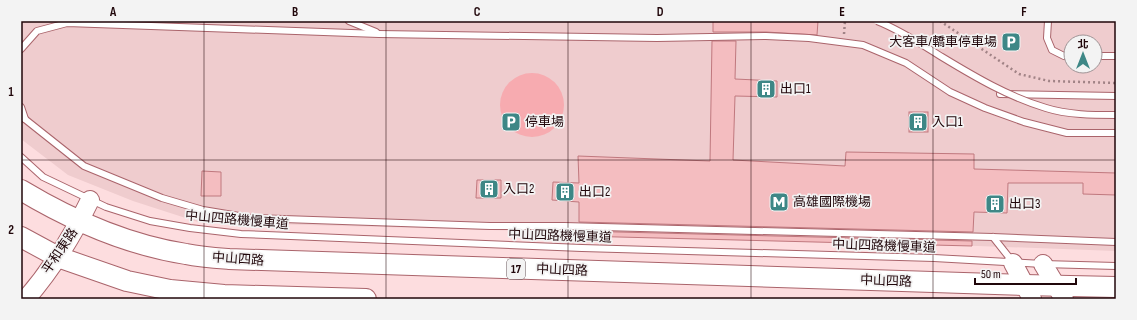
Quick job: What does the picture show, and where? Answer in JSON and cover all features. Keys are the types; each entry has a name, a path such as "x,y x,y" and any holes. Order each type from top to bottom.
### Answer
{"main road":[{"name":"中山四路","path":"21,190 80,222 142,244 185,254 229,259 1028,292 1060,292 1116,287"},
{"path":"21,237 58,257 127,281 170,290 224,295 366,299"}],"street":[{"name":"平和東路","path":"26,299 58,257 80,222 90,200"},
{"path":"1013,262 1028,292"},
{"path":"1043,264 1060,292"}],"lane":[{"path":"349,21 379,34"},
{"path":"877,21 916,41 979,79 1017,98 1066,113 1116,115"},
{"path":"1048,21 1047,38 1052,50 1063,56"},
{"path":"21,49 37,32 67,23 379,34 657,38 766,36 809,38 863,45 906,63 950,92 985,108 1024,122 1067,133 1116,133"},
{"path":"1103,56 1116,56"},
{"path":"1000,94 1116,96"},
{"path":"21,107 23,118 84,166 162,198 203,210 251,218 490,226 564,226 993,237 1116,242"},
{"name":"中山四路機慢車道","path":"21,157 43,178 106,207 150,221 190,228 241,234 590,248 934,258 1043,264 1116,266"},
{"path":"993,237 1013,262"}],"path":[{"path":"940,21 1018,74 1049,81 1116,83"}],"shaded area":[{"name":"高雄國際機場","path":"21,21 1116,21 1116,251 679,235 198,222 133,201 68,175 21,139"},
{"path":"526,73 538,73 555,82 562,93 564,105 562,117 555,128 538,137 526,137 514,132 505,123 500,111 500,99 505,87 514,78"}],"building":[{"path":"713,21 818,21 817,35 766,32 713,32"},
{"path":"712,41 736,41 735,79 777,81 777,97 735,96 733,160 845,166 846,152 974,154 974,169 1116,173 1116,195 1083,194 1083,183 1008,183 1007,213 974,212 973,232 579,222 579,202 552,200 553,182 579,183 578,156 710,161"},
{"name":"入口1","path":"909,112 928,112 928,132 909,132"},
{"path":"202,171 221,172 221,196 201,196"},
{"name":"入口2","path":"477,180 501,180 501,198 476,198"},
{"path":"579,231 972,241 972,246 579,236"}],"place":[{"name":"大客車/轎車停車場","path":"1011,42"},
{"name":"出口1","path":"766,89"},
{"name":"停車場","path":"511,122"},
{"name":"入口1","path":"918,122"},
{"name":"入口2","path":"489,189"},
{"name":"出口2","path":"565,192"},
{"name":"高雄國際機場","path":"779,202"},
{"name":"出口3","path":"995,204"}]}
